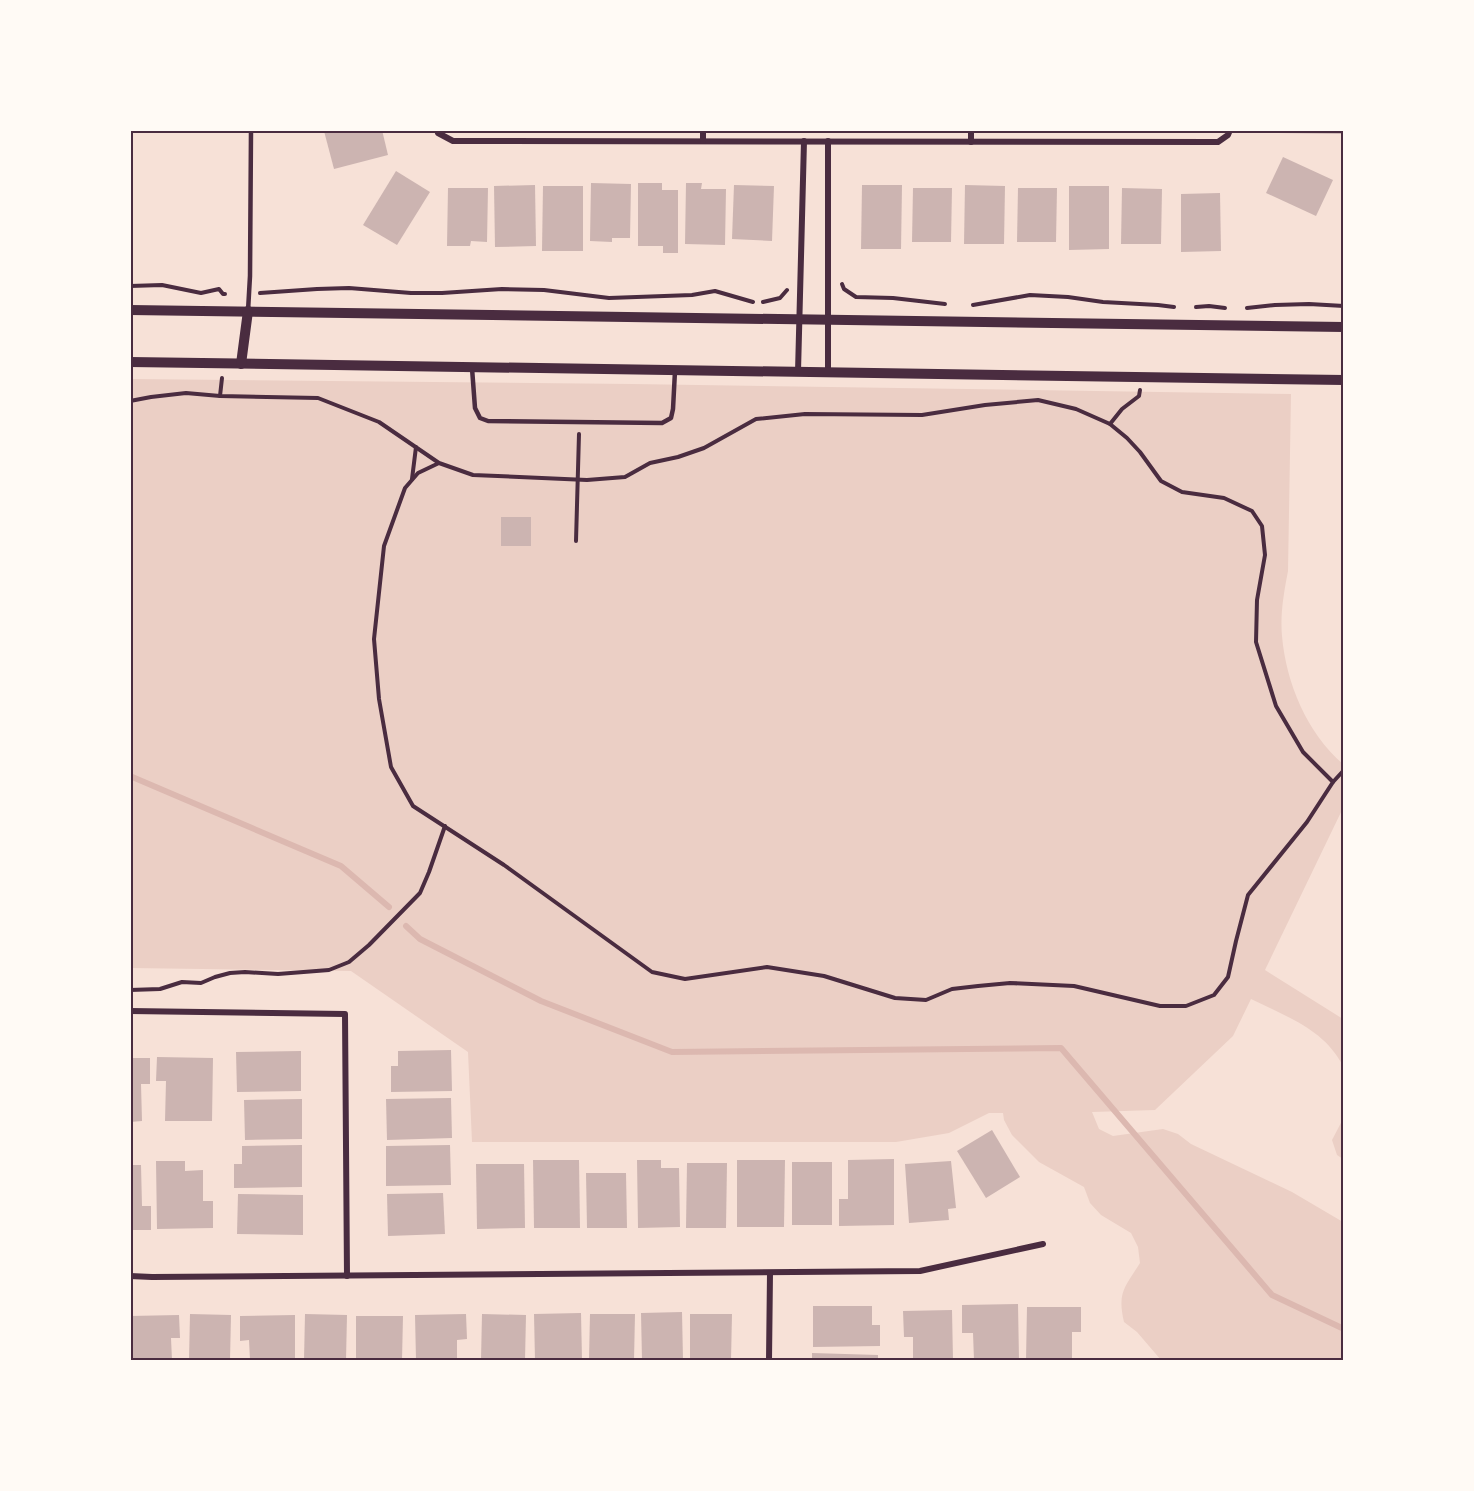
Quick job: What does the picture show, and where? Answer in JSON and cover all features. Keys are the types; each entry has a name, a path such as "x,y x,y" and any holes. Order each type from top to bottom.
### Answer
{"street":[{"path":"703,130 703,141"},
{"path":"971,130 971,142"},
{"path":"438,132 453,141 971,142 1218,142 1229,133"},
{"path":"798,372 804,141"},
{"path":"828,141 828,373"},
{"path":"130,310 1344,327"},
{"path":"241,364 248,311"},
{"path":"130,362 1344,380"},
{"path":"130,1011 345,1014 347,1276"},
{"path":"130,1276 920,1271 1043,1244"},
{"path":"769,1360 770,1273"}],"lane":[{"path":"248,311 251,130"},
{"path":"472,368 475,408 480,418 488,421 662,423 670,418 674,409 675,371"}],"path":[{"path":"839,277 844,290 856,297 953,304"},
{"path":"130,286 162,285 201,293 219,290 223,294 349,288 442,293 544,290 609,298 692,295 715,291 757,303 780,298 789,287"},
{"path":"963,304 973,305 1030,295 1182,309"},
{"path":"1239,309 1309,304 1344,306"},
{"path":"1191,308 1209,306 1229,308"},
{"path":"1110,424 1122,409 1139,396 1143,377"},
{"path":"130,401 186,393 318,398 379,422 439,463 473,475 587,480 625,477 650,464 704,448 756,419 805,414 922,415 985,405 1038,400 1076,409 1110,424 1127,438 1161,481 1182,492 1224,498 1252,511 1262,526 1265,555 1257,600 1256,642 1276,706 1303,752 1333,782"},
{"path":"576,541 579,422"},
{"path":"412,480 416,447"},
{"path":"439,463 418,473 405,488 384,546 374,639 379,699 391,767 413,806 504,865 652,972 685,979 767,967 824,975 895,998 926,1000 952,989 978,986 1010,984 1074,986 1160,1006 1186,1006 1214,995 1228,977 1248,895 1307,822 1333,782 1344,770"},
{"path":"130,990 160,989 182,982 201,983 215,976 230,973 278,974 329,970 349,962 420,893 445,826"}],"shaded area":[{"path":"131,379 1291,394 1288,571 1282,611 1284,654 1300,706 1319,738 1343,764 1343,808 1265,970 1343,1019 1343,1066 1326,1042 1315,1033 1291,1018 1251,999 1233,1036 1155,1110 1092,1112 1099,1129 1113,1136 1163,1129 1178,1134 1191,1144 1292,1192 1343,1222 1343,1360 1161,1360 1137,1332 1124,1322 1122,1296 1126,1284 1140,1263 1138,1247 1131,1233 1101,1215 1090,1203 1084,1187 1039,1162 1012,1135 1003,1113 989,1113 949,1133 896,1142 472,1142 468,1052 351,971 131,968"},
{"path":"1343,1119 1343,1159 1337,1155 1332,1140"}],"building":[{"path":"382,130 388,155 334,169 324,131"},
{"path":"1279,130 1342,130 1342,134 1278,133"},
{"path":"1283,157 1333,180 1316,216 1266,193"},
{"path":"396,171 430,192 397,245 363,225"},
{"path":"591,183 631,184 630,238 612,238 612,242 590,241"},
{"path":"638,183 662,183 662,190 678,190 678,253 663,253 663,246 638,246"},
{"path":"686,183 702,183 701,189 726,189 725,245 685,244"},
{"path":"535,185 536,246 495,247 494,186"},
{"path":"734,185 774,186 772,241 732,239"},
{"path":"862,185 902,185 901,249 861,249"},
{"path":"965,185 1005,186 1004,244 964,244"},
{"path":"543,186 583,186 583,251 542,251"},
{"path":"1069,186 1109,186 1109,249 1069,250"},
{"path":"448,188 488,188 487,242 471,241 470,246 447,246"},
{"path":"913,188 952,188 951,242 912,242"},
{"path":"1018,188 1057,188 1056,242 1017,242"},
{"path":"1122,188 1162,189 1161,244 1121,244"},
{"path":"1220,193 1221,251 1181,252 1181,194"},
{"path":"501,517 531,517 531,546 501,546"},
{"path":"451,1050 452,1091 391,1092 391,1066 398,1066 398,1051"},
{"path":"301,1051 301,1091 237,1092 236,1052"},
{"path":"157,1057 213,1058 212,1121 165,1121 166,1081 156,1081"},
{"path":"130,1058 150,1058 150,1084 141,1084 142,1121 130,1122"},
{"path":"451,1098 452,1138 387,1140 386,1099"},
{"path":"302,1099 302,1139 245,1140 244,1100"},
{"path":"992,1130 1020,1177 986,1198 957,1151"},
{"path":"302,1145 302,1187 234,1188 234,1164 242,1164 242,1146"},
{"path":"450,1145 451,1185 386,1186 386,1146"},
{"path":"894,1159 894,1225 839,1226 839,1199 848,1199 848,1160"},
{"path":"533,1160 579,1160 580,1228 534,1228"},
{"path":"637,1160 661,1160 661,1168 679,1168 680,1227 638,1228"},
{"path":"737,1160 785,1160 784,1227 737,1227"},
{"path":"156,1161 185,1161 185,1171 203,1170 203,1201 213,1201 213,1228 157,1229"},
{"path":"951,1161 956,1208 948,1209 949,1220 909,1223 905,1164"},
{"path":"792,1162 832,1162 832,1225 792,1225"},
{"path":"687,1163 727,1163 726,1228 686,1228"},
{"path":"476,1164 524,1164 525,1228 477,1229"},
{"path":"130,1165 141,1165 142,1206 151,1206 151,1230 130,1230"},
{"path":"586,1173 626,1173 627,1228 587,1228"},
{"path":"443,1193 445,1234 388,1236 387,1194"},
{"path":"238,1194 303,1195 303,1235 237,1234"},
{"path":"1018,1304 1019,1360 974,1360 973,1333 962,1333 962,1305"},
{"path":"813,1306 872,1306 872,1325 880,1325 880,1346 813,1347"},
{"path":"1027,1307 1081,1307 1081,1332 1072,1332 1072,1360 1026,1360"},
{"path":"952,1310 953,1360 913,1360 913,1337 904,1337 903,1311"},
{"path":"682,1312 683,1360 642,1360 641,1313"},
{"path":"581,1313 582,1360 535,1360 534,1314"},
{"path":"190,1314 231,1315 230,1360 189,1360"},
{"path":"305,1314 347,1315 346,1360 304,1360"},
{"path":"466,1314 467,1339 457,1340 457,1360 416,1360 415,1315"},
{"path":"482,1314 526,1315 525,1360 481,1360"},
{"path":"590,1314 635,1314 634,1360 589,1360"},
{"path":"690,1314 732,1314 731,1360 690,1360"},
{"path":"179,1315 180,1338 171,1338 172,1360 130,1360 130,1316"},
{"path":"295,1315 295,1360 250,1360 249,1340 240,1341 240,1316"},
{"path":"356,1316 403,1316 402,1360 356,1360"},
{"path":"812,1353 878,1355 878,1360 812,1360"}],"waterway":[{"path":"130,776 341,866 389,907"},
{"path":"406,926 420,939 541,1001 672,1052 1061,1048 1272,1295 1344,1329"}]}
